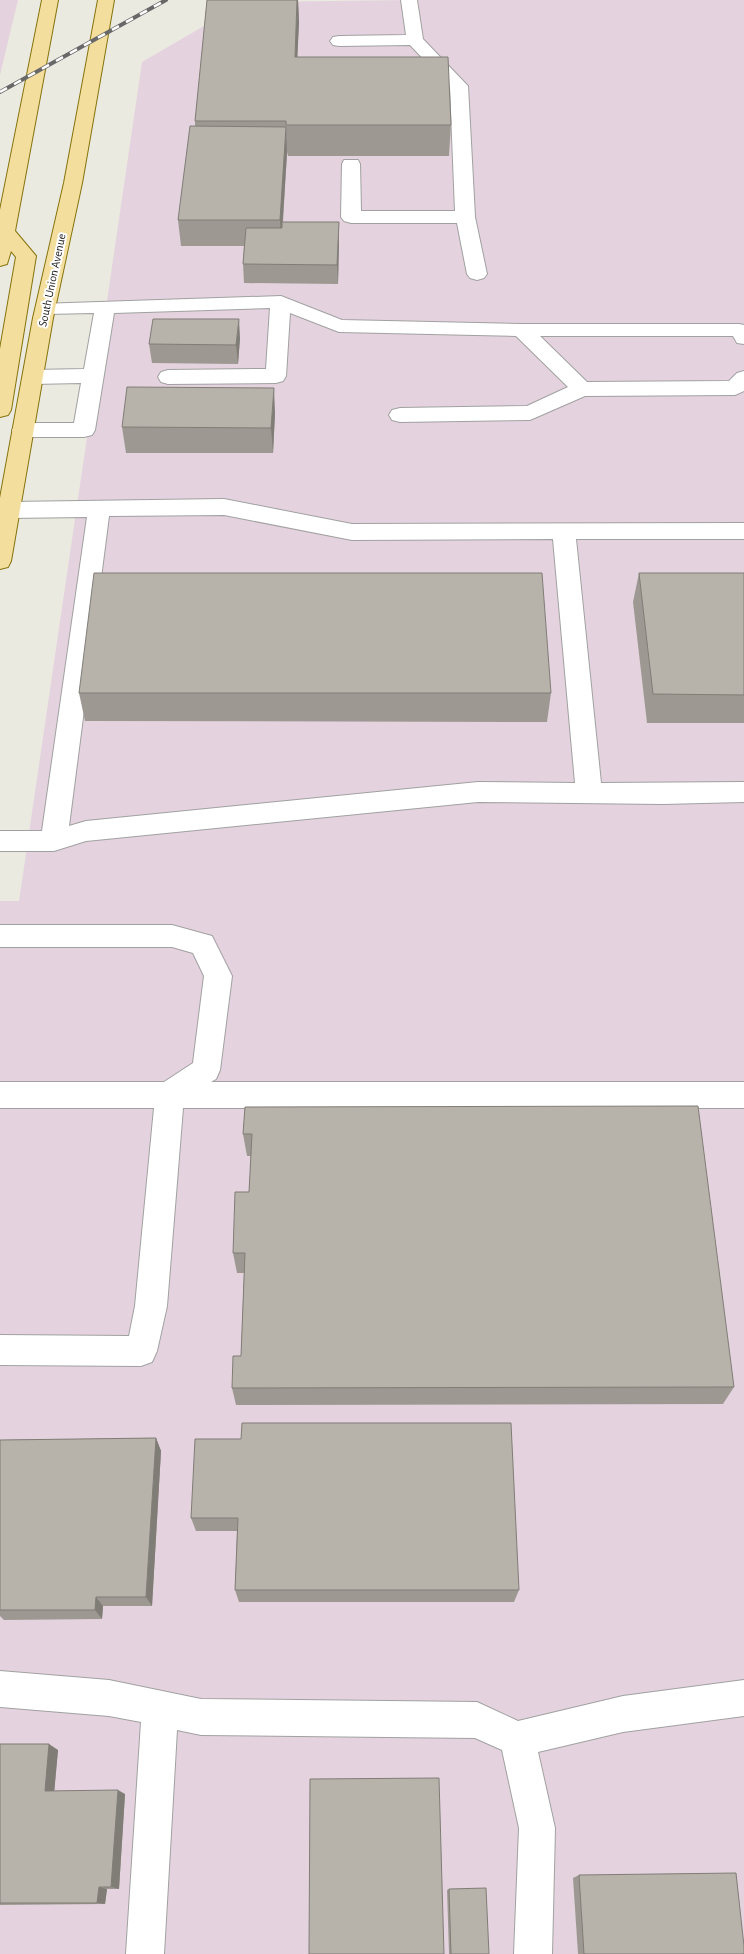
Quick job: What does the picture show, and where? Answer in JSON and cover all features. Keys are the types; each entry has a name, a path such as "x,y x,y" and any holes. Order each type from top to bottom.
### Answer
{"main road":[{"path":"0,260 32,83 50,0"},
{"name":"South Union Avenue","path":"0,561 46,308 73,183 106,0"},
{"path":"0,410 26,256 6,232"},
{"path":"0,422 6,427 23,430"}],"lane":[{"path":"410,0 415,40 459,86 465,217 477,274"},
{"path":"340,41 415,40"},
{"path":"351,164 351,217 465,217"},
{"path":"46,308 281,302 339,326 521,330 738,330 744,338"},
{"path":"168,377 276,376 281,302"},
{"path":"23,430 84,430 105,306"},
{"path":"521,330 582,388"},
{"path":"33,377 93,376"},
{"path":"400,415 530,413 582,388 735,388 744,378"},
{"path":"9,510 224,507 352,532 744,531"},
{"path":"54,841 99,509"},
{"path":"564,531 589,793"},
{"path":"0,841 54,841 86,831 478,792 744,792"},
{"path":"0,936 172,936 202,944 218,976 206,1070 170,1094"},
{"path":"0,1350 141,1351 151,1306 170,1094"},
{"path":"0,1095 744,1095"},
{"path":"0,1689 109,1698 201,1717 477,1720 517,1739 623,1714 744,1698"},
{"path":"144,1954 160,1708"},
{"path":"517,1739 538,1828 534,1954"}],"shaded area":[{"path":"0,0 18,0 0,75"},
{"path":"744,0 744,1954 0,1954 0,901 19,901 142,62 245,2"}],"building":[{"path":"207,0 297,0 295,57 448,57 451,125 286,125 286,121 195,121"},
{"path":"190,126 286,127 280,220 178,220"},
{"path":"282,222 339,222 337,265 243,264 246,228 282,228"},
{"path":"153,319 239,319 236,345 149,344"},
{"path":"127,387 274,388 271,428 122,427"},
{"path":"94,573 542,573 551,693 79,693"},
{"path":"639,573 744,573 744,695 653,694"},
{"path":"698,1106 734,1387 232,1388 233,1356 241,1356 245,1253 233,1253 235,1192 249,1192 252,1134 243,1134 245,1107"},
{"path":"242,1423 511,1423 519,1590 235,1590 238,1518 191,1518 195,1439 241,1439"},
{"path":"156,1438 146,1597 96,1597 95,1610 0,1610 0,1440"},
{"path":"0,1744 49,1744 45,1791 118,1790 111,1887 99,1887 97,1903 0,1903"},
{"path":"439,1778 444,1954 309,1954 310,1779"},
{"path":"736,1873 744,1954 584,1954 579,1875"},
{"path":"486,1888 489,1954 451,1954 449,1889"}],"railway":[{"path":"0,92 166,0"}]}
